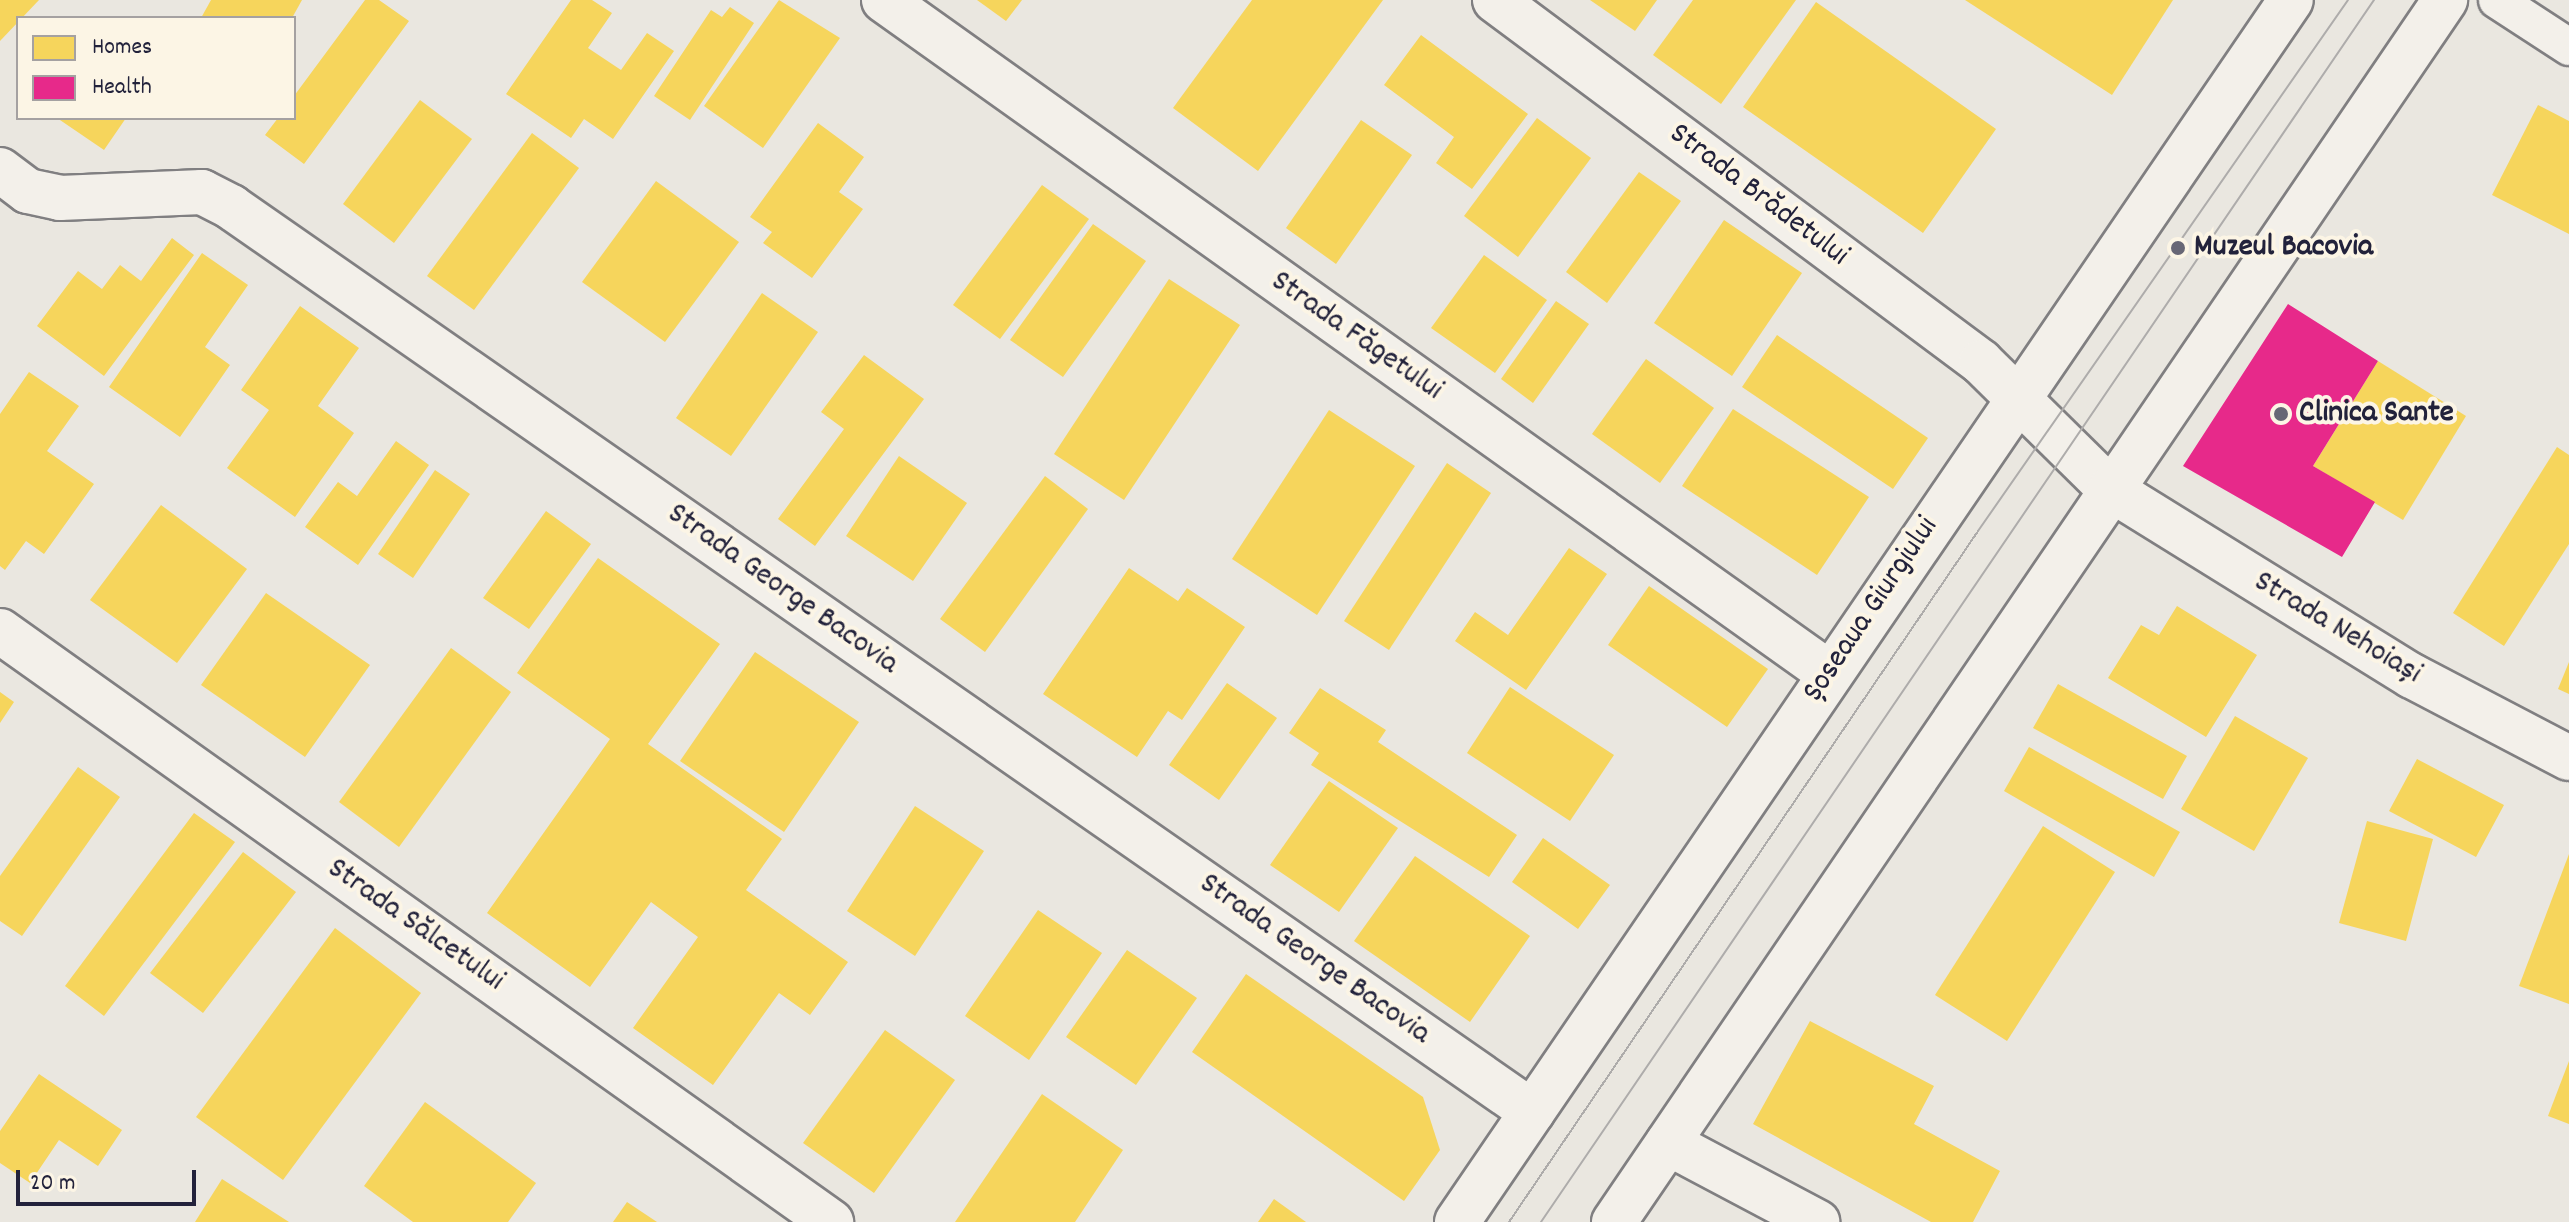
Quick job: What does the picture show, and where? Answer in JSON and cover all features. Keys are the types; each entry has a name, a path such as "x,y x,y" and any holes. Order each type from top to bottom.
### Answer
{"street":[{"name":"Strada Făgetului","path":"884,0 1829,673"},
{"name":"Strada Brădetului","path":"1495,0 2019,396 2110,489"},
{"name":"Șoseaua Giurgiului","path":"1457,1222 2291,0"},
{"path":"1614,1222 2445,0"},
{"name":"Strada George Bacovia","path":"0,170 28,191 60,198 202,192 231,207 1532,1112"},
{"name":"Strada Nehoiași","path":"2110,489 2412,676 2569,758"},
{"name":"Strada Sălcetului","path":"0,631 831,1222"},
{"path":"1668,1143 1817,1222"}],"lane":[{"path":"2497,0 2569,47"}],"building: Homes":[{"path":"0,0 39,0 24,16 16,16 16,24 0,41"},
{"path":"211,0 302,0 293,16 202,16"},
{"path":"365,0 379,0 409,21 304,164 265,135 276,120 296,120 296,93"},
{"path":"571,0 592,0 612,13 588,48 621,70 647,33 674,51 613,139 584,119 571,138 506,94"},
{"path":"779,0 840,38 763,148 704,106"},
{"path":"977,0 1022,0 1006,21"},
{"path":"1252,0 1383,0 1258,171 1173,108"},
{"path":"1590,0 1657,0 1635,31"},
{"path":"1693,0 1796,0 1721,104 1653,55"},
{"path":"1965,0 2173,0 2112,95"},
{"path":"1816,2 1996,129 1923,233 1743,107"},
{"path":"730,7 754,23 690,120 654,96 711,10 722,17"},
{"path":"1421,35 1528,114 1472,189 1436,163 1454,137 1384,85"},
{"path":"420,100 472,139 394,243 343,204"},
{"path":"2538,105 2569,121 2569,234 2492,195"},
{"path":"1537,118 1591,158 1518,257 1464,216"},
{"path":"60,120 125,120 104,150"},
{"path":"1361,120 1412,155 1336,264 1286,228"},
{"path":"818,123 864,157 839,192 863,209 812,278 763,243 772,232 750,217"},
{"path":"532,133 579,168 474,310 427,276"},
{"path":"1639,172 1681,201 1607,303 1566,272"},
{"path":"656,181 739,242 665,342 582,282"},
{"path":"1042,185 1089,219 1000,339 953,305"},
{"path":"1724,220 1802,273 1732,376 1654,323"},
{"path":"1093,224 1146,261 1063,377 1010,340"},
{"path":"172,238 194,255 104,376 37,326 78,271 102,289 120,265 141,281"},
{"path":"202,253 248,285 205,347 230,365 180,437 109,387"},
{"path":"1484,255 1547,300 1495,373 1431,328"},
{"path":"1169,279 1240,325 1124,500 1054,454"},
{"path":"762,293 818,332 731,456 676,418"},
{"path":"1556,301 1589,324 1533,403 1501,379"},
{"path":"300,306 359,348 318,406 354,433 295,517 227,468 269,410 241,390"},
{"path":"1777,335 1928,438 1893,489 1742,387"},
{"path":"864,355 924,399 815,546 778,519 844,429 821,412"},
{"path":"1646,359 1714,408 1660,483 1592,434"},
{"path":"2378,361 2466,416 2403,520 2313,466"},
{"path":"29,372 79,406 47,451 94,484 44,554 26,541 5,570 0,566 0,414"},
{"path":"1733,409 1869,497 1817,575 1682,486"},
{"path":"1329,410 1415,466 1317,615 1232,559"},
{"path":"396,441 429,465 358,565 305,527 338,482 357,496"},
{"path":"2557,447 2569,455 2569,544 2504,646 2453,613"},
{"path":"899,456 967,503 913,581 846,536"},
{"path":"1447,463 1491,493 1389,650 1344,621"},
{"path":"435,470 470,494 413,578 378,554"},
{"path":"1045,476 1088,509 985,652 940,619"},
{"path":"161,505 247,569 177,663 90,600"},
{"path":"546,511 591,544 529,629 483,598"},
{"path":"1569,548 1607,574 1526,690 1455,641 1475,612 1508,635"},
{"path":"598,558 720,644 648,744 782,839 746,890 848,962 810,1015 779,993 713,1085 633,1028 698,937 651,902 590,987 487,913 610,739 517,673"},
{"path":"1129,568 1178,601 1187,588 1245,627 1182,720 1168,711 1137,757 1043,694"},
{"path":"1649,586 1768,669 1727,727 1608,645"},
{"path":"266,593 370,665 305,757 201,685"},
{"path":"2177,606 2257,655 2206,737 2108,678 2141,625 2159,635"},
{"path":"451,648 511,692 399,847 339,802"},
{"path":"755,652 859,722 784,832 680,761"},
{"path":"2569,662 2569,694 2558,689"},
{"path":"1227,683 1277,718 1219,800 1169,765"},
{"path":"2058,684 2187,756 2163,799 2033,728"},
{"path":"1510,687 1614,755 1570,821 1467,753"},
{"path":"1320,688 1386,730 1378,742 1517,835 1489,877 1311,765 1319,753 1289,733"},
{"path":"0,692 14,702 0,723"},
{"path":"2235,716 2308,758 2254,851 2181,809"},
{"path":"2029,747 2180,832 2154,877 2004,791"},
{"path":"2417,759 2504,805 2476,857 2389,811"},
{"path":"78,767 120,797 22,936 0,921 0,876"},
{"path":"1329,781 1398,828 1339,912 1270,865"},
{"path":"915,806 984,851 915,956 847,911"},
{"path":"194,813 235,842 104,1016 65,986"},
{"path":"2367,821 2433,839 2406,941 2339,923"},
{"path":"2043,826 2115,872 2007,1041 1935,995"},
{"path":"1543,838 1610,885 1578,929 1512,882"},
{"path":"243,852 296,892 203,1013 150,973"},
{"path":"2569,854 2569,1004 2519,986"},
{"path":"1415,856 1530,936 1470,1022 1354,941"},
{"path":"1038,910 1102,953 1029,1060 965,1016"},
{"path":"335,928 421,993 283,1180 196,1117"},
{"path":"1127,950 1197,998 1136,1085 1066,1037"},
{"path":"1246,974 1423,1097 1440,1150 1404,1201 1192,1052"},
{"path":"1810,1021 1934,1086 1914,1124 2000,1171 1973,1222 1931,1222 1753,1124"},
{"path":"885,1030 955,1080 874,1193 803,1143"},
{"path":"2569,1061 2569,1124 2548,1116"},
{"path":"39,1074 122,1130 98,1166 59,1140 30,1183 0,1163 0,1131"},
{"path":"1042,1094 1123,1150 1075,1222 955,1222"},
{"path":"425,1102 536,1183 508,1222 413,1222 364,1186"},
{"path":"222,1179 289,1222 195,1222"},
{"path":"1274,1199 1306,1222 1258,1222"},
{"path":"627,1202 657,1222 613,1222"}],"building: Health":[{"name":"Clinica Sante","path":"2288,304 2378,361 2313,466 2375,502 2342,557 2183,466"}],"tram line":[{"path":"1509,1222 1978,531 2348,0"},
{"path":"1541,1222 2374,0"}],"place":[{"name":"Muzeul Bacovia","path":"2178,248"},
{"name":"Clinica Sante","path":"2281,414"}]}
